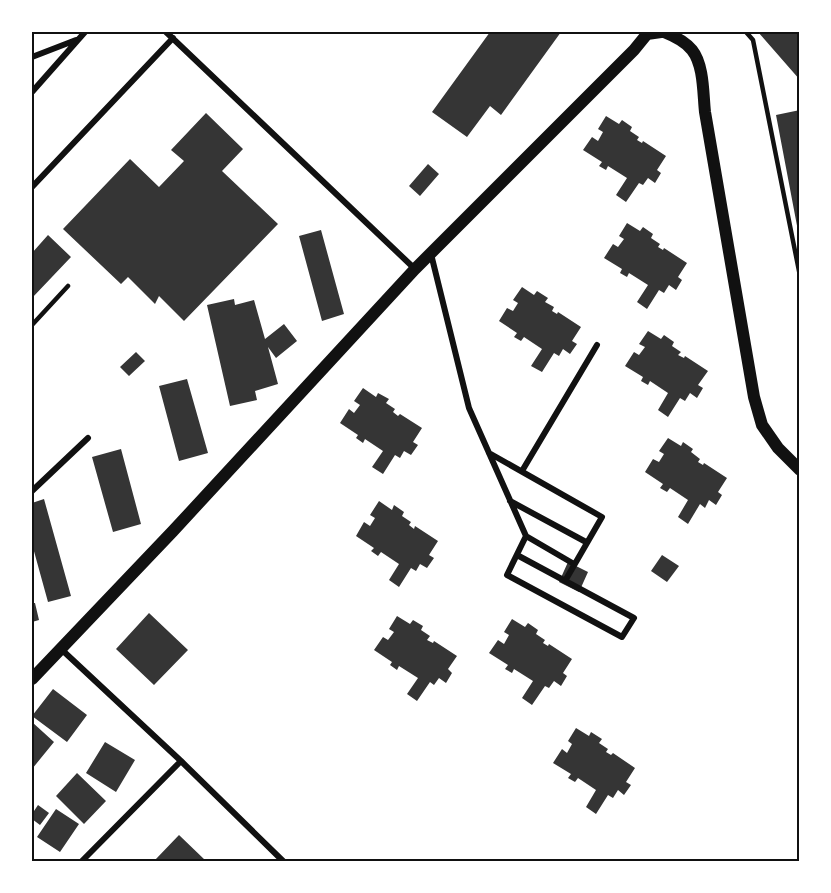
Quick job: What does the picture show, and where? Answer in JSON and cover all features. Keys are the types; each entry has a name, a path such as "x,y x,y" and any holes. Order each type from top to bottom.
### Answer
{"main road":[{"path":"32,679 173,531 415,269 626,58 647,34 662,32 678,38 693,51 701,71 707,123 754,397 762,425 778,448 800,470"}],"street":[{"path":"32,92 85,32"},
{"path":"166,32 415,269"},
{"path":"32,187 173,38"},
{"path":"32,57 78,39"},
{"path":"430,254 469,408 526,536 574,564"},
{"path":"522,471 597,345"},
{"path":"32,491 88,438"},
{"path":"489,453 602,517 565,581"},
{"path":"510,501 586,542"},
{"path":"517,555 634,618 622,637 507,575 526,536"},
{"path":"60,648 284,861"},
{"path":"81,861 181,761"}],"lane":[{"path":"746,32 753,40 800,276"},
{"path":"32,325 68,286"}],"building":[{"path":"490,32 561,32 501,115 490,106 467,137 432,112"},
{"path":"758,32 800,32 800,80"},
{"path":"800,110 800,231 798,231 776,115"},
{"path":"206,113 243,149 222,171 278,224 184,321 159,296 155,304 128,277 121,284 63,229 130,159 159,187 184,161 171,150"},
{"path":"606,116 619,124 622,120 632,127 630,131 639,137 637,140 642,143 643,141 666,156 657,170 661,173 655,183 648,178 643,185 639,183 626,202 616,195 627,178 608,166 606,170 599,166 602,162 583,150 592,137 598,141 603,132 598,129"},
{"path":"428,164 439,174 420,196 409,186"},
{"path":"627,223 640,231 643,227 653,234 651,238 660,244 658,247 663,250 664,248 687,263 678,277 682,280 676,290 669,285 664,293 659,290 647,309 637,302 648,285 629,273 627,277 620,273 622,269 604,258 613,244 618,247 624,239 619,236"},
{"path":"321,230 344,314 322,321 299,236"},
{"path":"48,235 71,257 32,298 32,253"},
{"path":"522,287 534,295 537,291 548,298 545,302 554,307 552,311 557,314 558,312 581,327 572,341 577,344 570,354 563,349 559,356 554,353 542,372 531,366 542,349 524,337 521,341 514,337 517,333 499,321 507,308 513,311 518,303 513,300"},
{"path":"234,299 235,305 254,300 265,339 284,324 297,341 276,358 268,347 278,384 255,391 257,400 230,406 207,305"},
{"path":"648,331 661,339 664,335 674,342 672,346 681,352 678,355 684,358 685,356 708,371 698,385 703,388 697,398 690,393 685,401 680,398 668,417 658,410 668,393 650,381 648,385 641,381 643,377 625,366 634,352 639,355 645,347 639,344"},
{"path":"136,352 145,361 129,376 120,367"},
{"path":"187,379 208,453 179,461 159,386"},
{"path":"363,388 376,397 378,393 389,399 386,403 395,409 393,412 422,428 413,442 418,445 411,455 404,451 400,458 395,455 383,474 372,467 383,451 365,439 363,443 356,438 358,435 340,423 349,409 354,413 360,405 354,401"},
{"path":"668,438 681,446 683,442 693,449 691,452 700,459 698,462 703,465 704,463 727,478 718,492 722,495 716,505 709,500 705,508 700,504 688,524 678,517 688,500 670,488 667,492 660,488 663,484 645,472 653,459 659,462 664,454 659,451"},
{"path":"121,449 141,524 113,532 92,457"},
{"path":"44,499 71,596 48,602 32,544 32,503"},
{"path":"379,501 392,510 394,505 404,512 402,516 411,522 409,525 414,529 415,526 438,541 429,555 434,558 427,568 420,564 416,571 411,568 399,587 389,580 399,564 381,552 378,556 371,551 374,548 356,536 364,522 370,526 375,518 370,515"},
{"path":"662,555 679,566 667,582 651,571"},
{"path":"568,562 588,572 579,592 559,582"},
{"path":"32,603 35,603 39,620 32,622"},
{"path":"149,613 188,650 154,685 116,649"},
{"path":"397,616 410,624 413,620 423,626 421,630 430,636 427,640 433,643 434,641 457,656 448,669 452,673 446,683 439,678 434,685 430,682 417,701 407,694 418,678 399,666 397,670 390,665 392,662 374,650 383,637 388,640 394,632 389,629"},
{"path":"512,619 525,627 528,623 538,630 536,634 545,640 543,643 548,646 549,644 572,659 563,673 567,676 561,686 554,681 549,688 545,686 532,705 522,698 533,681 514,669 512,673 505,669 508,665 489,653 498,640 504,644 509,635 504,632"},
{"path":"53,689 87,715 67,742 32,716"},
{"path":"32,722 54,742 32,769"},
{"path":"576,728 589,736 591,732 602,739 599,743 608,749 606,752 611,755 613,753 635,768 626,782 631,785 624,795 618,790 613,798 608,795 596,814 586,807 596,790 578,778 575,782 568,778 571,774 553,763 562,749 567,753 572,744 568,741"},
{"path":"105,742 135,760 116,792 86,773"},
{"path":"77,773 106,801 84,824 56,796"},
{"path":"38,805 49,813 40,825 32,819 32,814"},
{"path":"56,809 79,824 60,852 37,837"},
{"path":"179,835 205,860 203,862 157,862 155,860"}]}
